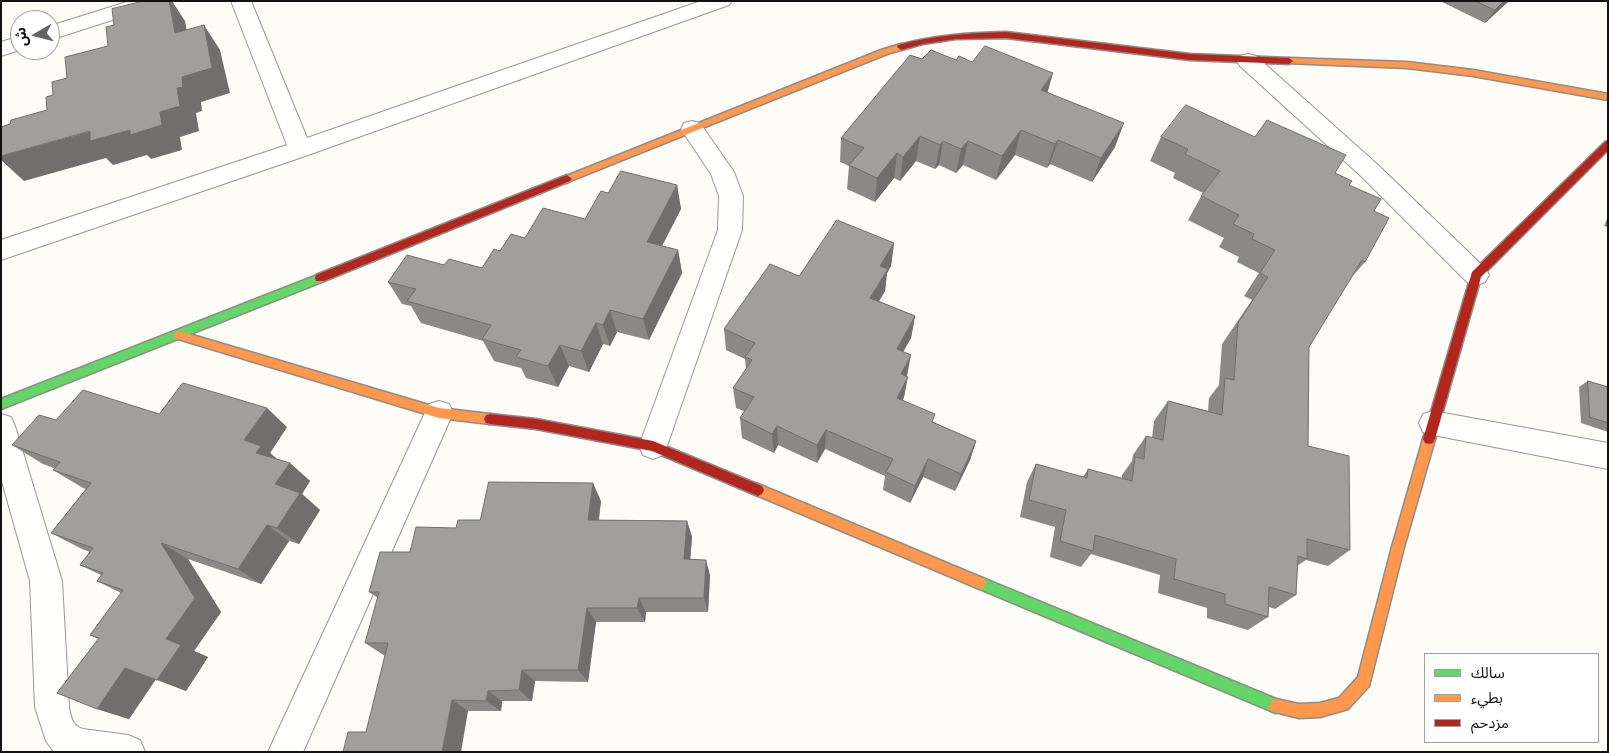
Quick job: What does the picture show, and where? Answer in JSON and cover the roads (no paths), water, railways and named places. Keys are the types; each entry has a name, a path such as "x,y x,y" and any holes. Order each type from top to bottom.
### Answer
{"street":[{"path":"60,30 152,1"},
{"path":"240,1 300,149"},
{"path":"1,250 300,149 722,1"},
{"path":"1,404 179,335 884,52 923,42 956,36 1006,35 1190,57 1406,65 1473,72 1608,97"},
{"path":"1248,60 1370,171 1476,275"},
{"path":"653,446 730,230 732,196 722,172 692,130"},
{"path":"179,335 439,413 536,424 653,446 1268,704 1299,710 1320,710 1343,704 1364,681 1433,423 1476,275 1608,144"},
{"path":"285,752 439,413"},
{"path":"1433,423 1608,456"},
{"path":"1,426 46,581 52,707 57,726 63,738 75,745 128,752"}]}
